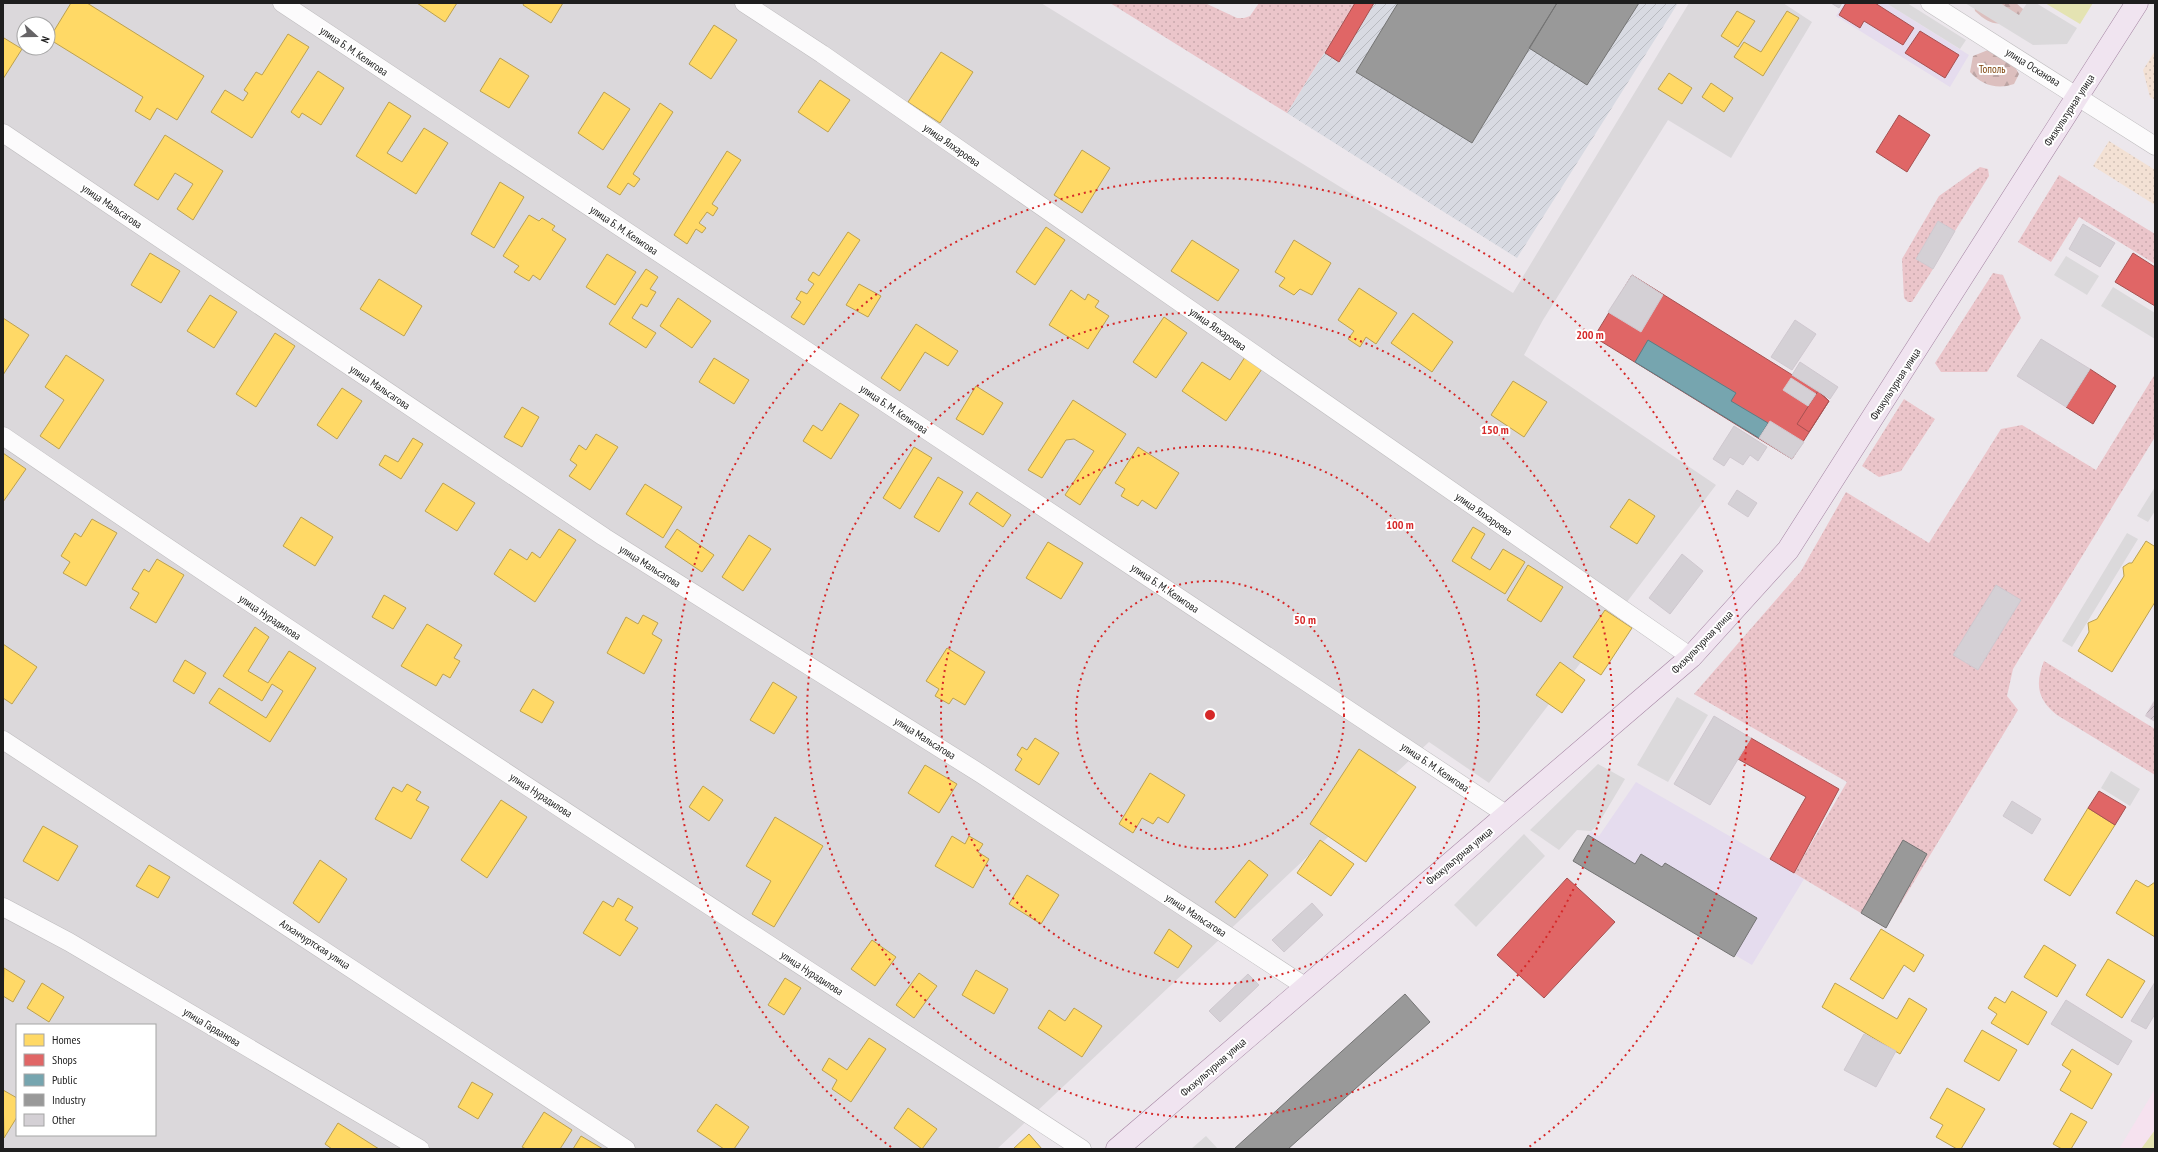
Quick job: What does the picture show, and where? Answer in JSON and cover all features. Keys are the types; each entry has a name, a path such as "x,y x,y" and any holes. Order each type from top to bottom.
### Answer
{"main road":[{"name":"Физкультурная улица","path":"1117,1149 1691,657 1788,550 2137,3"}],"street":[{"name":"улица Б. М. Келигова","path":"282,3 1507,815"},
{"name":"улица Ялхароева","path":"744,3 822,54 1691,657"},
{"name":"улица Осканова","path":"1930,3 2155,146"},
{"name":"улица Мальсагова","path":"3,132 604,538 982,774 1306,987"},
{"name":"улица Нурадилова","path":"3,436 196,568 419,716 1082,1149"},
{"name":"Алханчуртская улица","path":"3,740 626,1149"},
{"name":"улица Гарданова","path":"3,907 69,942 420,1149"}],"shaded area":[{"path":"3,3 1041,3 1513,293 1689,3 1783,3 1812,22 1731,158 1668,120 1543,320 1524,355 1716,485 1489,783 1429,742 997,1149 3,1149"},
{"path":"1110,3 1205,3 1237,18 1244,18 1250,16 1259,3 1355,3 1287,113"},
{"path":"1355,3 1678,3 1517,258 1287,113"},
{"path":"1844,3 1886,3 1969,55 1950,87 1836,16"},
{"path":"1886,3 1907,3 1966,40 1960,49"},
{"path":"1965,3 2000,3 2019,15 2027,3 2036,3 2077,28 2067,44 2033,45"},
{"path":"2155,51 2155,100 2150,97 2143,70"},
{"path":"2109,141 2155,170 2155,205 2093,166"},
{"path":"1980,167 1988,169 1989,176 1955,231 1938,221 1916,259 1933,269 1912,302 1908,302 1904,298 1902,259 1939,196"},
{"path":"2059,175 2155,234 2155,264 2079,217 2051,262 2018,242"},
{"path":"2066,256 2099,276 2087,295 2054,275"},
{"path":"1993,273 2003,275 2021,318 1987,372 1941,372 1935,363"},
{"path":"2113,287 2155,313 2155,339 2101,306"},
{"path":"2155,374 2155,437 2013,669 2007,696 2018,710 1886,928 1794,873 1847,782 1694,694 1801,571 1846,492 1929,543 2001,429 2022,425 2096,470"},
{"path":"1904,399 1935,419 1901,471 1879,477 1862,466"},
{"path":"2155,487 2155,511 2148,522 2137,516"},
{"path":"2127,533 2138,539 2072,647 2062,641"},
{"path":"2044,661 2155,729 2155,775 2057,715 2050,709 2042,697 2039,684 2039,677"},
{"path":"1677,697 1708,715 1668,782 1637,765"},
{"path":"2155,699 2155,722 2145,716"},
{"path":"1598,764 1625,779 1597,826 1591,831 1577,830 1559,850 1530,830"},
{"path":"2111,771 2140,789 2130,806 2101,788"},
{"path":"1636,782 1804,879 1752,965 1573,861 1591,831 1599,836"},
{"path":"1524,834 1545,856 1476,927 1454,905"},
{"path":"2155,1089 2155,1149 2119,1149"},
{"path":"1206,1136 1218,1149 1191,1149"}],"green space":[{"path":"1974,3 2016,3 2023,9 2023,14 2004,23 1993,23 1975,11"},
{"path":"2045,3 2093,3 2080,24"},
{"name":"Тополь","path":"1988,50 2014,65 2019,74 2014,84 2008,86 1990,85 1980,80 1970,72 1973,56"},
{"path":"2155,1130 2155,1149 2141,1149"}],"building: Homes":[{"path":"71,3 87,3 204,76 177,120 157,108 150,120 135,111 143,97 56,43 56,28"},
{"path":"417,3 457,3 445,22"},
{"path":"524,3 563,3 551,23 523,5"},
{"path":"1737,11 1755,21 1738,47 1721,36"},
{"path":"1787,11 1799,18 1763,76 1734,57 1744,42 1761,52"},
{"path":"714,25 737,40 711,79 689,64"},
{"path":"288,34 309,47 252,138 211,112 225,90 243,101 248,93 244,90 256,72 262,75"},
{"path":"4,38 16,45 16,56 18,56 3,79"},
{"path":"941,52 973,72 940,123 908,102"},
{"path":"500,58 529,76 509,108 480,91"},
{"path":"318,71 344,88 321,125 302,113 299,118 291,112"},
{"path":"1669,73 1692,88 1682,104 1658,89"},
{"path":"820,80 850,100 828,132 798,112"},
{"path":"1711,83 1733,98 1724,112 1702,97"},
{"path":"604,92 630,109 603,150 578,133"},
{"path":"389,102 411,116 387,153 402,162 424,128 448,143 416,194 356,156"},
{"path":"660,103 673,112 633,174 640,179 634,187 628,183 620,195 607,187"},
{"path":"165,135 223,171 193,220 177,209 193,184 175,173 158,200 134,185"},
{"path":"1082,150 1110,168 1082,213 1054,195"},
{"path":"727,151 741,160 712,204 718,208 713,216 707,212 699,223 706,228 702,233 696,229 687,244 674,235"},
{"path":"500,182 524,197 494,248 471,234"},
{"path":"529,215 539,221 542,218 555,226 552,230 566,239 540,280 533,275 529,281 514,272 519,266 503,256"},
{"path":"1046,227 1065,240 1035,285 1016,272"},
{"path":"848,232 860,240 804,325 791,317 801,302 796,299 801,291 807,294 814,284 808,280 813,272 819,276"},
{"path":"1192,240 1239,270 1218,301 1171,271"},
{"path":"1294,240 1331,263 1312,295 1300,289 1294,295 1279,286 1285,278 1275,272"},
{"path":"150,253 180,271 161,303 131,285"},
{"path":"607,254 636,272 615,305 586,287"},
{"path":"646,269 658,277 650,289 656,292 647,307 641,304 632,318 656,333 646,348 609,324"},
{"path":"379,279 422,306 404,336 360,309"},
{"path":"859,284 881,296 868,317 846,305"},
{"path":"1359,288 1397,313 1376,344 1366,337 1360,347 1348,339 1354,331 1338,320"},
{"path":"1071,290 1085,300 1088,294 1099,301 1095,307 1109,316 1088,349 1049,325"},
{"path":"210,295 237,312 214,348 187,331"},
{"path":"678,298 711,321 692,348 660,326"},
{"path":"1413,313 1453,342 1432,372 1391,343"},
{"path":"1164,317 1187,333 1156,378 1133,362"},
{"path":"3,318 29,335 3,375"},
{"path":"916,324 958,351 948,366 925,352 900,391 881,378"},
{"path":"275,333 295,346 256,407 236,394"},
{"path":"66,355 104,380 59,449 40,436 64,400 45,387"},
{"path":"1245,357 1262,369 1226,421 1182,391 1202,362 1230,380"},
{"path":"714,358 749,380 734,404 699,382"},
{"path":"1513,381 1547,402 1524,437 1491,415"},
{"path":"976,386 1003,403 983,435 956,419"},
{"path":"342,388 362,401 337,439 317,425"},
{"path":"1073,400 1126,434 1080,505 1065,495 1094,451 1074,439 1066,440 1042,478 1028,470"},
{"path":"840,403 859,415 831,459 803,441 813,425 822,431"},
{"path":"522,407 539,417 522,447 504,437"},
{"path":"596,434 618,447 590,490 569,476 577,465 570,460 579,445 586,450"},
{"path":"413,438 423,444 401,479 379,465 385,455 398,462"},
{"path":"914,447 932,458 900,509 883,498"},
{"path":"1138,447 1179,473 1156,509 1142,500 1138,506 1121,496 1125,489 1115,483"},
{"path":"3,453 26,469 3,502"},
{"path":"938,477 963,492 939,532 914,517"},
{"path":"443,483 475,503 457,531 425,511"},
{"path":"645,484 682,507 663,538 626,514"},
{"path":"977,492 1011,515 1003,527 969,504"},
{"path":"1629,499 1655,516 1637,544 1610,527"},
{"path":"301,517 333,537 315,566 283,546"},
{"path":"92,519 117,533 86,586 63,573 70,562 61,556 75,533 81,537"},
{"path":"1473,527 1485,534 1471,558 1490,570 1503,549 1525,562 1505,594 1452,561"},
{"path":"559,529 576,540 535,602 494,574 510,549 527,560 532,552 540,558"},
{"path":"677,529 714,555 702,572 665,547"},
{"path":"749,535 771,549 743,591 722,577"},
{"path":"2146,541 2154,546 2155,544 2155,602 2112,672 2078,651 2089,632 2088,623 2097,619 2124,576 2123,567 2129,563 2132,563"},
{"path":"1048,542 1083,563 1061,599 1026,578"},
{"path":"157,559 184,575 156,623 130,608 139,593 132,589 144,569 149,572"},
{"path":"1528,565 1563,587 1541,622 1507,600"},
{"path":"384,595 406,608 393,629 372,617"},
{"path":"1605,610 1632,628 1601,675 1573,657"},
{"path":"643,615 658,623 652,634 662,640 644,674 607,653 626,617 638,624"},
{"path":"427,624 462,645 454,658 460,661 450,678 443,674 436,686 401,666"},
{"path":"255,627 269,637 248,671 268,683 289,651 316,668 270,742 209,703 219,688 266,718 283,691 272,684 262,701 223,676"},
{"path":"3,644 37,667 12,704 3,698"},
{"path":"947,648 985,672 965,705 953,698 949,704 935,696 939,689 926,681"},
{"path":"185,660 206,673 194,694 173,681"},
{"path":"1560,662 1585,680 1562,713 1536,695"},
{"path":"773,682 797,697 774,734 750,720"},
{"path":"533,689 554,702 542,723 520,711"},
{"path":"1035,738 1059,753 1039,785 1015,770 1022,759 1017,755 1022,747 1027,750"},
{"path":"1359,749 1416,787 1366,862 1310,824"},
{"path":"925,765 957,784 939,813 908,793"},
{"path":"1150,773 1185,795 1168,823 1158,817 1153,824 1142,818 1133,833 1119,824"},
{"path":"407,784 421,792 416,800 429,807 411,839 375,819 393,787 402,792"},
{"path":"703,786 723,800 709,821 689,807"},
{"path":"501,800 527,817 487,878 461,860"},
{"path":"2088,808 2115,825 2070,896 2044,880"},
{"path":"775,817 823,846 774,927 752,914 771,881 746,866"},
{"path":"43,826 78,846 58,881 23,861"},
{"path":"952,836 965,844 969,836 983,844 978,852 989,859 973,888 935,866"},
{"path":"1320,840 1354,864 1331,896 1297,873"},
{"path":"320,860 347,879 319,923 293,903"},
{"path":"1249,860 1268,875 1235,918 1215,902"},
{"path":"149,865 170,877 158,898 136,886"},
{"path":"1027,875 1059,895 1041,924 1009,904"},
{"path":"2136,880 2148,887 2155,882 2155,937 2116,913"},
{"path":"618,898 633,907 625,920 638,928 620,956 583,933 603,901 613,907"},
{"path":"1169,929 1192,946 1178,968 1154,953"},
{"path":"1881,929 1924,955 1914,972 1904,965 1883,999 1850,979"},
{"path":"872,940 896,957 875,986 851,969"},
{"path":"2044,945 2076,965 2057,997 2024,977"},
{"path":"2108,959 2145,981 2122,1018 2086,995"},
{"path":"4,968 25,981 13,1002 3,996"},
{"path":"976,970 1008,989 994,1014 962,995"},
{"path":"919,973 937,986 914,1018 896,1005"},
{"path":"785,978 801,988 784,1015 768,1005"},
{"path":"42,983 64,997 49,1022 27,1008"},
{"path":"1835,983 1897,1019 1909,998 1927,1009 1900,1054 1822,1007"},
{"path":"2012,991 2047,1012 2028,1045 1991,1023 1997,1014 1988,1008 1995,997 2005,1003"},
{"path":"1074,1008 1102,1026 1082,1057 1038,1028 1049,1010 1065,1021"},
{"path":"1982,1030 2017,1050 1999,1081 1964,1061"},
{"path":"869,1038 886,1049 851,1102 832,1089 837,1080 822,1070 829,1058 847,1070"},
{"path":"2072,1049 2112,1074 2092,1109 2060,1090 2071,1071 2062,1065"},
{"path":"472,1082 493,1094 478,1119 458,1107"},
{"path":"1947,1088 1985,1109 1961,1149 1957,1149 1936,1137 1943,1125 1930,1118"},
{"path":"3,1090 16,1097 16,1119 4,1138"},
{"path":"716,1104 749,1127 734,1149 724,1149 697,1131"},
{"path":"908,1108 937,1129 922,1149 894,1128"},
{"path":"544,1112 572,1130 560,1149 526,1149 522,1147"},
{"path":"2071,1113 2087,1122 2071,1149 2062,1149 2053,1144"},
{"path":"338,1123 379,1149 332,1149 325,1144"},
{"path":"1029,1134 1042,1149 1013,1149"},
{"path":"581,1136 603,1149 573,1149"}],"building: Shops":[{"path":"1355,3 1374,3 1339,62 1325,53"},
{"path":"1846,3 1875,3 1914,28 1903,45 1864,21 1860,28 1839,15"},
{"path":"1920,31 1959,55 1945,78 1905,53"},
{"path":"1899,115 1930,135 1907,172 1876,152"},
{"path":"2133,253 2155,267 2155,306 2115,282"},
{"path":"1632,275 1818,391 1829,401 1792,459 1594,337"},
{"path":"2090,369 2116,386 2093,424 2066,407"},
{"path":"1818,391 1829,401 1809,432 1797,424"},
{"path":"1751,738 1839,789 1794,873 1770,859 1806,797 1738,759"},
{"path":"2099,791 2126,807 2115,825 2088,808"},
{"path":"1567,878 1615,922 1544,998 1497,955"}],"building: Public":[{"path":"1648,340 1736,393 1731,401 1768,423 1759,438 1635,362"}],"building: Industry":[{"path":"1398,3 1557,3 1472,143 1356,72"},
{"path":"1557,3 1639,3 1587,85 1529,48"},
{"path":"1588,835 1635,864 1641,854 1662,867 1665,863 1757,918 1734,957 1573,861"},
{"path":"1903,840 1927,854 1886,928 1861,913"},
{"path":"1405,994 1430,1022 1288,1149 1234,1149"}],"building: Other":[{"path":"1831,3 1842,3 1839,8"},
{"path":"1938,221 1955,231 1933,269 1916,259"},
{"path":"2083,224 2115,243 2100,267 2069,249"},
{"path":"1632,275 1663,295 1641,332 1608,312"},
{"path":"1795,320 1816,334 1792,370 1771,357"},
{"path":"2041,339 2090,369 2066,407 2017,376"},
{"path":"1800,362 1838,387 1830,399 1792,375"},
{"path":"1791,378 1816,394 1808,406 1783,390"},
{"path":"1770,421 1804,442 1792,459 1759,438"},
{"path":"1734,426 1767,447 1758,461 1750,455 1743,465 1730,457 1724,466 1713,459"},
{"path":"1737,490 1757,503 1748,517 1728,504"},
{"path":"1682,554 1703,571 1670,614 1649,598"},
{"path":"1996,585 2021,600 1978,670 1953,655"},
{"path":"1714,716 1751,738 1710,805 1674,784"},
{"path":"2012,801 2041,819 2032,834 2003,816"},
{"path":"1312,903 1323,915 1284,952 1272,940"},
{"path":"1248,974 1259,985 1220,1022 1209,1011"},
{"path":"2155,982 2155,1014 2146,1029 2131,1021"},
{"path":"2066,1000 2132,1041 2118,1065 2051,1024"},
{"path":"1864,1034 1896,1051 1876,1087 1844,1070"}]}
